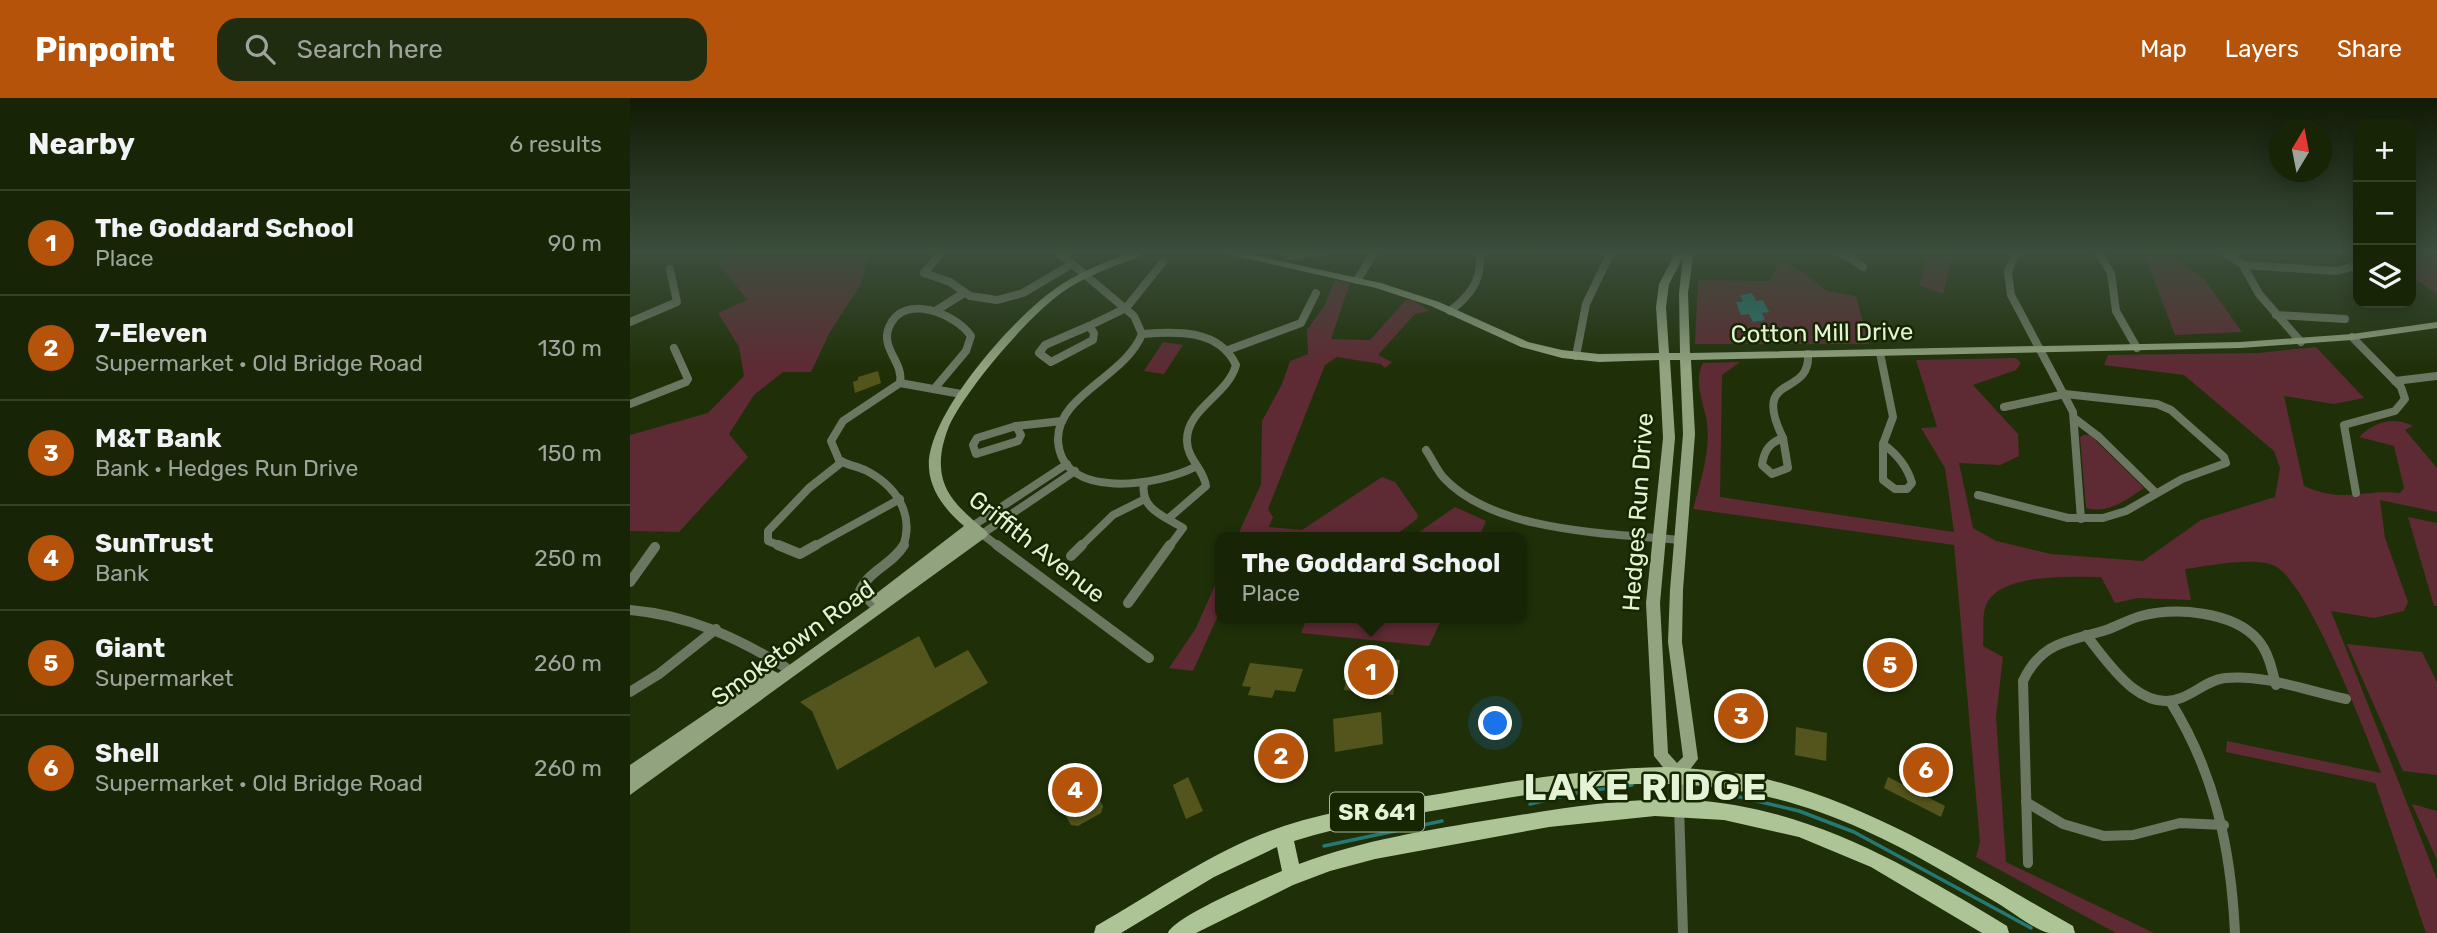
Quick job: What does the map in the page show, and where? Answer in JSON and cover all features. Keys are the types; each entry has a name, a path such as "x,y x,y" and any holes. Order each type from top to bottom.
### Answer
{"main road":[{"name":"SR 641","path":"1103,933 1241,854 1284,835 1336,819 1619,774 1676,773 1729,779 1833,808 1911,844 2066,933"},
{"name":"SR 641","path":"1177,933 1292,876 1360,854 1460,834 1614,809 1679,806 1762,818 1829,839 1903,875 2000,933"},
{"path":"1284,835 1292,876"}],"street":[{"path":"630,322 677,302 675,291"},
{"path":"961,291 979,299 1006,298 1026,291"},
{"name":"Griffith Avenue","path":"1059,291 1030,314 961,394 937,438 934,466 939,488 945,501 977,530 1149,658"},
{"path":"1104,291 1139,321 1142,334 1136,349 1126,362 1088,390 1062,421 1058,439 1067,464 1075,471 1101,483 1144,484 1195,467"},
{"path":"1089,326 1095,337 1090,343 1054,362 1040,355 1039,351 1045,345 1126,308 1140,291"},
{"name":"Cotton Mill Drive","path":"1400,291 1524,345 1576,356 1880,354 2137,348 2301,342 2437,325"},
{"path":"1450,312 1470,291"},
{"path":"1576,356 1586,304 1592,291"},
{"name":"Hedges Run Drive","path":"1663,291 1669,453 1657,537 1653,603 1661,756 1676,773 1679,806 1682,933"},
{"name":"Hedges Run Drive","path":"1676,773 1691,759 1675,643 1687,467 1685,291"},
{"path":"2011,291 2065,394 2074,418 2081,519"},
{"path":"2113,291 2116,311 2137,348"},
{"path":"2257,291 2301,342"},
{"path":"937,310 964,293"},
{"path":"1228,350 1256,338 1295,327 1301,322 1316,293"},
{"path":"900,383 901,372 888,348 888,332 895,321 908,312 924,307 937,310 966,328 971,341 966,351 934,389"},
{"path":"2276,314 2345,320"},
{"path":"1142,334 1192,335 1228,350 1236,365 1233,377 1195,418 1186,435 1188,453 1195,467 1206,479 1206,486 1169,518"},
{"path":"2352,337 2395,381 2405,399 2399,409 2386,415 2358,418 2344,425 2356,493"},
{"path":"630,404 686,382 688,379 674,348"},
{"path":"1783,438 1771,417 1771,403 1778,390 1808,372 1811,364 1808,354"},
{"path":"1880,354 1893,417 1883,444 1883,481 1895,489 1907,489 1912,484 1908,470 1896,454 1883,444"},
{"path":"2395,381 2437,376"},
{"path":"873,604 861,593 862,582 897,556 907,541 908,519 900,499 877,477 842,462 831,447 838,426 900,383 961,394"},
{"path":"1978,495 2081,519 2115,515 2182,479 2224,465 2226,460 2165,406 2065,394 2004,407"},
{"path":"1668,410 1688,411"},
{"path":"2074,418 2099,437 2155,492"},
{"path":"1016,426 1021,435 1018,440 976,454 973,445 977,438 1016,426 1062,421"},
{"path":"1426,450 1444,482 1460,495 1486,509 1538,522 1680,540"},
{"path":"842,462 792,503 768,531 768,541 800,554 900,499"},
{"path":"977,530 1067,464"},
{"path":"977,530 1075,471"},
{"path":"1128,603 1183,528 1147,506 1143,500 1144,484"},
{"path":"1071,556 1113,515 1143,500"},
{"name":"Smoketown Road","path":"630,774 977,530"},
{"name":"Smoketown Road","path":"630,788 977,530"},
{"path":"630,582 655,547"},
{"path":"630,610 671,613 716,629 785,667"},
{"path":"2028,863 2022,681 2034,659 2045,649 2155,613 2186,613 2217,620 2248,632 2262,643 2276,685"},
{"path":"630,692 659,674 716,629"},
{"path":"2086,635 2132,688 2155,699 2170,701 2184,698 2210,681 2236,677 2346,699"},
{"path":"2170,701 2203,757 2224,825 2235,933"},
{"path":"2026,802 2063,824 2100,835 2135,835 2152,828 2186,822 2224,825"}],"shaded area":[{"path":"740,291 857,291 830,332 811,372 783,372 754,395 729,434 748,457 679,532 630,531 630,435 708,413 744,376 739,347 718,313 747,300"},
{"path":"1330,291 1347,291 1331,339 1370,340 1406,300 1412,300 1430,311 1415,314 1378,355 1392,362 1385,368 1381,364 1337,357 1325,365 1268,509 1273,517 1269,527 1302,530 1382,477 1395,482 1418,515 1417,519 1400,532 1239,532 1261,484 1262,421 1282,384 1290,361 1308,354 1307,330 1324,306"},
{"path":"1697,291 1827,291 1856,296 1869,344 1695,344"},
{"path":"2158,291 2213,291 2242,332 2175,335"},
{"path":"1163,342 1183,345 1164,374 1144,371"},
{"path":"2316,347 2364,398 2334,404 2284,396 2304,486 2342,495 2400,493 2404,488 2394,446 2359,437 2377,424 2391,421 2413,426 2405,430 2437,468 2437,512 2380,500 2385,538 2408,602 2404,611 2374,618 2331,611 2437,879 2437,933 2426,933 2375,783 2226,752 2227,741 2381,773 2319,629 2289,578 2275,566 2244,562 2185,569 2191,600 2138,598 2115,603 2101,577 2054,577 2019,582 2004,588 1992,596 1985,608 1983,646 2003,657 1996,717 2006,862 2154,933 2116,933 1976,857 1980,842 1954,545 1693,509 1708,440 1700,390 1700,369 1703,363 1740,362 1722,375 1720,497 1954,532 1945,468 1921,428 1937,427 1916,360 2016,358 2021,363 2016,370 1973,385 2018,434 2019,456 2000,465 1959,463 1973,528 1996,541 2051,554 2143,561 2201,520 2275,497 2280,468 2274,451 2184,375 2104,365 2108,355 2258,353"},
{"path":"2090,435 2144,488 2110,507 2086,508 2080,437"},
{"path":"1455,507 1486,521 1481,532 1419,532"},
{"path":"2408,517 2437,523 2437,606 2434,606"},
{"path":"1215,585 1215,622 1193,671 1169,668 1196,628"},
{"path":"1305,623 1440,623 1429,646 1301,633"},
{"path":"2347,644 2422,652 2437,682 2437,775 2403,771"},
{"path":"2412,804 2437,811 2437,860"}],"water":[{"path":"1752,293 1756,301 1763,300 1769,312 1762,313 1765,320 1753,322 1749,314 1741,315 1736,302 1743,302 1740,295"}],"building":[{"path":"878,371 881,383 855,393 853,382 858,380 858,377"},
{"path":"919,636 935,668 968,650 988,683 837,770 812,711 800,702"},
{"path":"1353,655 1400,660 1393,695 1344,690 1346,680 1343,680"},
{"path":"1250,663 1303,669 1295,692 1275,690 1272,698 1248,695 1251,687 1242,686"},
{"path":"1758,698 1764,704 1753,712 1758,717 1739,730 1724,714 1742,701 1746,706"},
{"path":"1381,712 1383,744 1335,752 1333,719"},
{"path":"1796,727 1827,733 1826,761 1795,755"},
{"path":"1294,740 1298,762 1269,771 1264,749"},
{"path":"1079,774 1086,775 1103,806 1101,813 1078,826 1071,825 1054,795 1057,787"},
{"path":"1188,777 1203,811 1186,819 1173,785"},
{"path":"1888,777 1945,806 1941,817 1884,788"}],"waterway":[{"path":"1530,804 1580,792 1632,785"},
{"path":"1723,793 1799,811 1854,832 2031,928"},
{"path":"1324,846 1442,821"}],"place":[{"name":"Giant","path":"1890,665"},
{"name":"The Goddard School","path":"1371,672"},
{"name":"M&T Bank","path":"1741,716"},
{"name":"7-Eleven","path":"1281,756"},
{"name":"Shell","path":"1926,770"},
{"name":"SunTrust","path":"1075,790"}],"district":[{"name":"LAKE RIDGE","path":"1646,787"}]}
